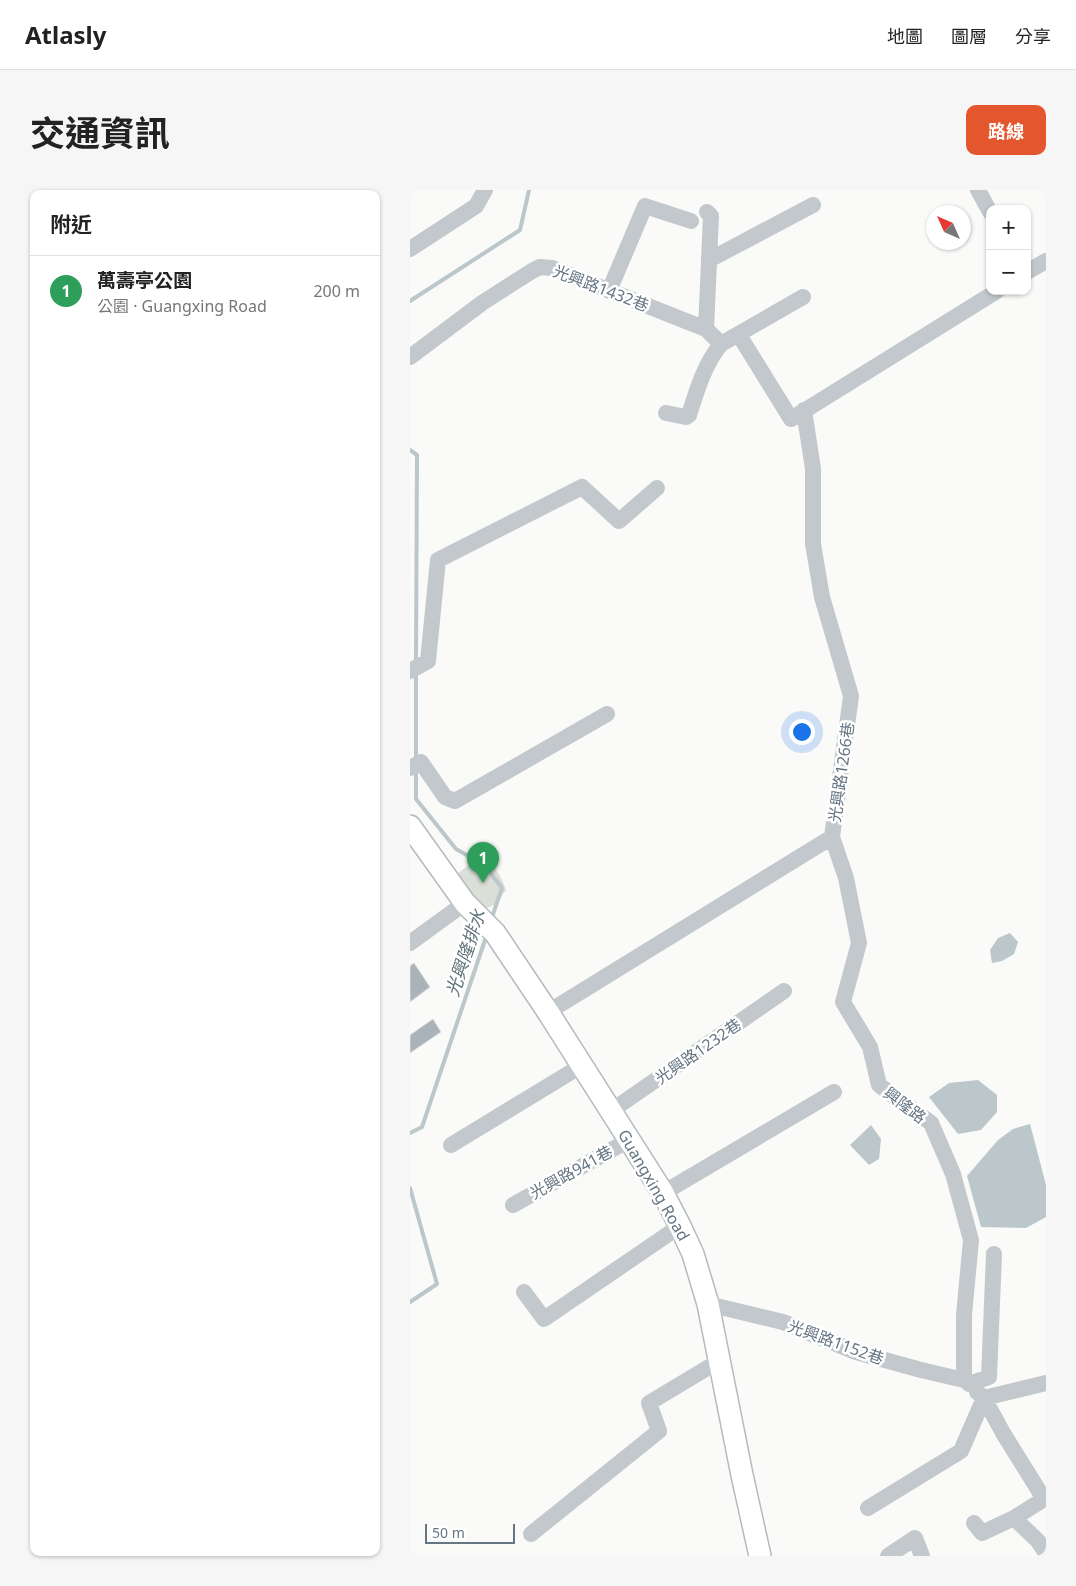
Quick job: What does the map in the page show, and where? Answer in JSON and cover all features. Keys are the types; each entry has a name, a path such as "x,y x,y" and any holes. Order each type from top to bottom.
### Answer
{"main road":[{"path":"410,826 472,908"},
{"name":"Guangxing Road","path":"472,908 495,933 548,1012 663,1193 693,1254 708,1304 760,1556"}],"lane":[{"path":"410,249 476,206 485,190"},
{"path":"978,190 986,205"},
{"path":"708,260 813,205"},
{"path":"609,291 645,206 691,221"},
{"path":"706,329 710,216 707,212"},
{"path":"1031,270 1046,261"},
{"name":"光興路1432巷","path":"410,357 482,303 540,267 552,268 706,329 721,344"},
{"path":"739,335 790,419 990,295"},
{"path":"666,413 682,418 686,418 689,415 703,374 712,355 721,344 803,297"},
{"name":"光興路1266巷","path":"548,1012 832,837 851,696 822,597 815,553 813,469 804,410"},
{"path":"417,667 428,661 438,560 582,487 619,521 657,488"},
{"path":"415,765 445,798 455,801 608,714"},
{"name":"興隆路","path":"832,837 846,878 859,943 843,1002 870,1047 879,1085 931,1123 953,1174 971,1240 964,1315 966,1382"},
{"path":"410,943 472,908"},
{"name":"光興路1232巷","path":"611,1111 784,991"},
{"path":"451,1144 582,1066"},
{"path":"663,1193 834,1092"},
{"name":"光興路941巷","path":"514,1205 629,1140"},
{"path":"524,1292 544,1319 680,1226"},
{"path":"966,1382 989,1376 994,1254"},
{"name":"光興路1152巷","path":"708,1304 783,1322 856,1352 966,1382"},
{"path":"532,1534 659,1431 650,1403 719,1361"},
{"path":"966,1382 984,1398 1045,1498 1014,1518 982,1533 974,1523"},
{"path":"984,1398 1046,1384"},
{"path":"868,1508 961,1451 984,1398"},
{"path":"1014,1518 1038,1541 1046,1553"},
{"path":"888,1556 915,1538 922,1556"}],"shaded area":[{"path":"481,855 502,879 506,890 494,905 483,910 456,875"},
{"path":"1010,933 1018,942 1014,954 1002,961 992,963 990,950 998,938"},
{"path":"978,1080 997,1095 997,1112 981,1130 958,1134 929,1097 949,1083"},
{"path":"1030,1124 1046,1185 1046,1217 1026,1228 981,1227 967,1176 998,1140 1013,1129"},
{"path":"871,1125 881,1139 879,1159 869,1165 850,1145"}],"building":[{"path":"414,963 430,987 410,1002 410,966"},
{"path":"433,1019 441,1032 410,1053 410,1035"}],"waterway":[{"name":"光興隆排水","path":"410,301 520,230 529,190"},
{"name":"光興隆排水","path":"410,450 417,455 416,661"},
{"name":"光興隆排水","path":"416,673 416,759"},
{"name":"光興隆排水","path":"416,771 416,799 456,849 484,865 502,888 491,920"},
{"name":"光興隆排水","path":"410,1133 422,1127 487,934"},
{"name":"光興隆排水","path":"410,1188 437,1284 410,1302"}],"place":[{"name":"萬壽亭公園","path":"483,883"}]}
